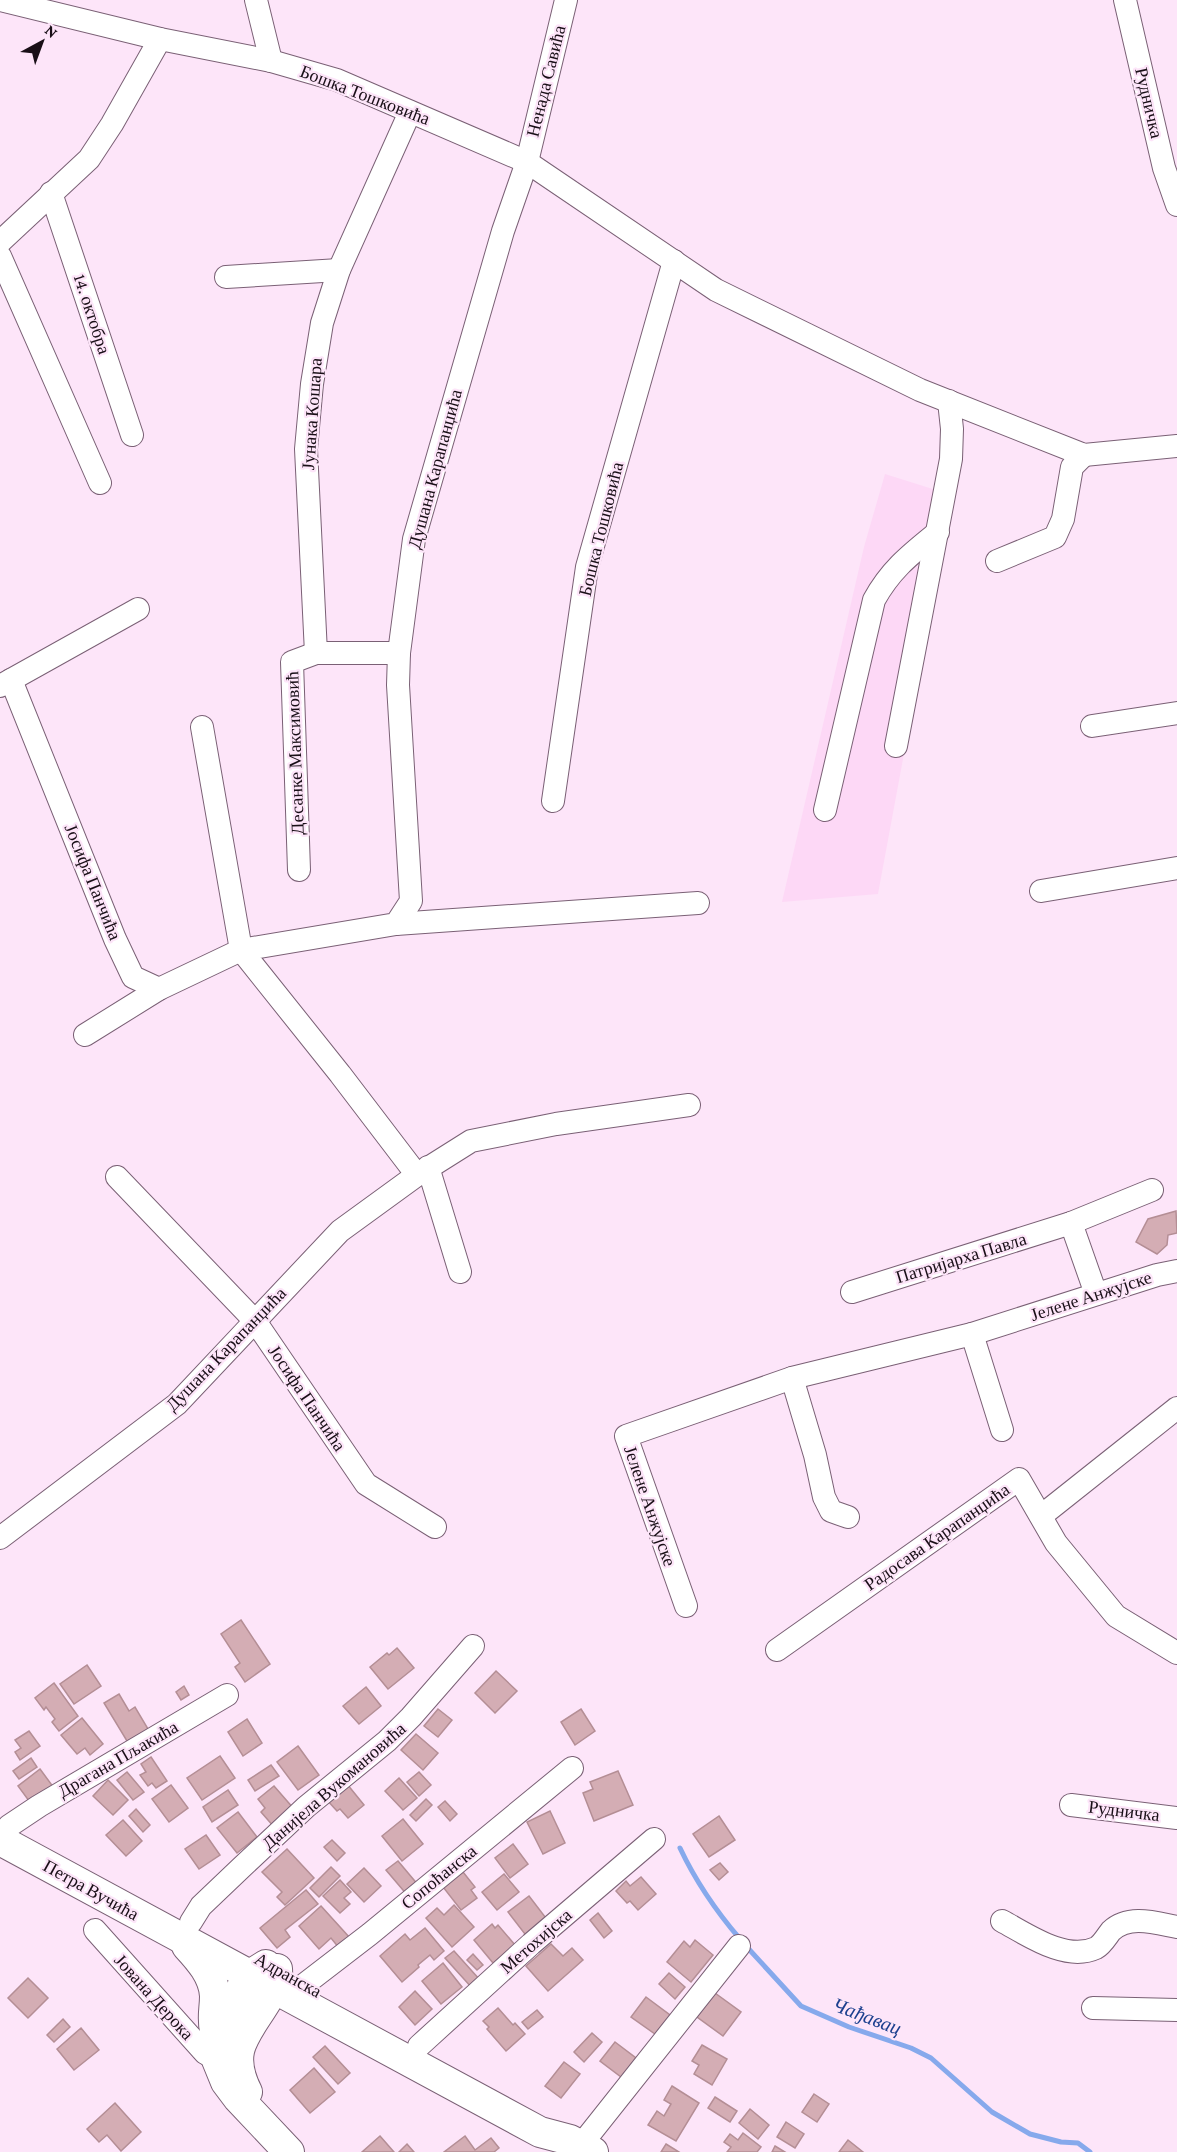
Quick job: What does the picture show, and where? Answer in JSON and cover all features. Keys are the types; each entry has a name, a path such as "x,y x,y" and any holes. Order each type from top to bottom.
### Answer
{"main road":[{"name":"Адранска","path":"3,1829 267,1974 332,2019 540,2132 581,2146"},
{"path":"187,1931 210,1977 215,1995 212,2012 215,2030"},
{"name":"Адранска","path":"267,1974 305,1984 419,2046 546,2121 581,2146"},
{"name":"Јована Дерока","path":"266,2126 244,2087 237,2055 240,2045 253,2024 267,1974"},
{"name":"Јована Дерока","path":"267,1974 215,2030 217,2060 226,2082 238,2098 289,2152"},
{"path":"253,2024 269,2014 290,2010 304,2011 332,2019"}],"street":[{"name":"Бошка Тошковића","path":"0,0 160,39 271,61 337,80 527,162 716,290 911,385 1084,455 1177,446"},
{"path":"256,0 271,61"},
{"name":"Ненада Савића","path":"527,162 566,0"},
{"name":"Рудничка","path":"1125,0 1164,168 1177,205"},
{"path":"0,242 89,159 112,124 160,39"},
{"name":"Јунака Кошара","path":"316,653 306,449 312,384 322,323 339,270 410,112"},
{"name":"Душана Карапанџића","path":"396,924 411,901 398,685 399,653 414,539 503,231 527,162"},
{"name":"14. октобра","path":"51,193 132,435"},
{"path":"0,256 100,483"},
{"name":"Бошка Тошковића","path":"553,801 587,567 674,261"},
{"path":"226,277 339,270"},
{"path":"896,746 951,459 952,429 949,401"},
{"path":"998,561 1055,537 1063,519 1072,467 1084,455"},
{"path":"825,810 874,600 884,581 899,564 938,532"},
{"path":"6,683 138,609"},
{"path":"316,653 399,653"},
{"name":"Десанке Максимовић","path":"299,870 292,662 316,653"},
{"name":"Јосифа Панчића","path":"6,683 133,977 159,989"},
{"path":"1092,726 1177,713"},
{"path":"202,727 241,950 340,1074 422,1171 460,1272"},
{"path":"1041,891 1177,868"},
{"path":"85,1035 159,989 241,950 396,924 698,903"},
{"name":"Душана Карапанџића","path":"0,1538 177,1404 340,1231 422,1171 471,1141 556,1124 689,1105"},
{"name":"Јосифа Панчића","path":"117,1177 255,1321 366,1484 435,1527"},
{"name":"Патријарха Павла","path":"852,1292 1071,1223 1152,1190"},
{"path":"1071,1223 1096,1294"},
{"name":"Јелене Анжујске","path":"686,1606 626,1436 792,1378 972,1334 1157,1275 1177,1271"},
{"path":"972,1334 1002,1430"},
{"path":"792,1378 815,1455 824,1497 831,1511 848,1517"},
{"path":"1041,1516 1177,1408"},
{"name":"Радосава Карапанџића","path":"777,1650 1019,1479 1056,1543 1116,1616 1177,1653"},
{"name":"Данијела Вукомановића","path":"187,1931 201,1906 306,1807 387,1741 473,1646"},
{"name":"Драгана Пљакића","path":"3,1829 228,1695"},
{"name":"Сопоћанска","path":"305,1984 370,1934 572,1768"},
{"name":"Рудничка","path":"1071,1804 1177,1818"},
{"name":"Метохијска","path":"419,2046 531,1944 654,1839"},
{"path":"1002,1921 1060,1951 1085,1951 1098,1948 1118,1924 1129,1921 1177,1927"},
{"name":"Јована Дерока","path":"95,1930 205,2054 217,2060"},
{"path":"581,2146 739,1946"},
{"path":"1093,2008 1177,2010"}],"shaded area":[{"path":"885,474 955,496 943,543 878,894 782,902 864,547"}],"building":[{"path":"1176,1211 1177,1233 1168,1235 1167,1245 1157,1254 1136,1242 1148,1219"},
{"path":"241,1620 270,1664 245,1682 235,1667 240,1663 221,1634"},
{"path":"397,1648 414,1668 388,1689 370,1667"},
{"path":"87,1665 101,1686 74,1704 60,1684"},
{"path":"496,1671 517,1691 495,1713 475,1693"},
{"path":"54,1683 78,1716 59,1731 52,1722 55,1719 35,1698"},
{"path":"184,1686 189,1695 181,1700 176,1692"},
{"path":"366,1687 381,1706 359,1724 343,1706"},
{"path":"119,1694 129,1711 135,1707 151,1734 130,1746 104,1703"},
{"path":"438,1709 452,1720 438,1737 424,1726"},
{"path":"581,1709 595,1731 575,1745 561,1722"},
{"path":"82,1718 103,1744 90,1755 85,1748 77,1754 61,1735"},
{"path":"247,1719 262,1743 243,1756 228,1732"},
{"path":"29,1731 40,1746 20,1760 15,1752 21,1748 15,1740"},
{"path":"416,1734 438,1753 423,1770 401,1750"},
{"path":"298,1746 319,1775 298,1790 277,1762"},
{"path":"220,1756 235,1778 202,1800 187,1778"},
{"path":"151,1757 167,1781 156,1788 152,1783 148,1786 140,1775 146,1772 141,1764"},
{"path":"31,1758 37,1767 19,1779 13,1771"},
{"path":"271,1765 279,1776 255,1791 248,1780"},
{"path":"40,1769 54,1788 32,1805 18,1786"},
{"path":"618,1771 633,1805 594,1821 583,1793 593,1789 590,1782"},
{"path":"127,1772 144,1792 133,1800 117,1780"},
{"path":"419,1772 431,1785 419,1796 407,1782"},
{"path":"399,1778 417,1798 403,1810 385,1791"},
{"path":"108,1780 128,1800 113,1815 93,1796"},
{"path":"347,1784 364,1805 348,1818 340,1809 337,1811 327,1800"},
{"path":"171,1785 188,1808 169,1822 152,1799"},
{"path":"274,1786 294,1809 274,1827 261,1812 265,1808 258,1799"},
{"path":"228,1790 238,1805 212,1822 203,1807"},
{"path":"426,1799 432,1805 416,1821 410,1815"},
{"path":"445,1801 457,1814 450,1821 438,1807"},
{"path":"136,1809 150,1825 143,1832 129,1816"},
{"path":"550,1811 565,1843 543,1854 527,1822"},
{"path":"238,1812 257,1837 237,1853 217,1828"},
{"path":"719,1816 735,1840 709,1857 693,1834"},
{"path":"403,1819 423,1844 402,1861 382,1836"},
{"path":"123,1820 142,1841 126,1856 106,1835"},
{"path":"206,1835 220,1855 199,1869 185,1849"},
{"path":"332,1840 345,1853 337,1861 324,1847"},
{"path":"513,1844 528,1864 510,1878 495,1858"},
{"path":"287,1849 314,1878 285,1905 277,1897 282,1892 262,1872"},
{"path":"398,1861 419,1886 408,1896 386,1870"},
{"path":"720,1863 728,1872 719,1880 710,1870"},
{"path":"331,1867 340,1876 319,1897 310,1888"},
{"path":"364,1868 381,1886 364,1902 347,1884"},
{"path":"463,1872 475,1887 471,1890 477,1898 461,1910 443,1887"},
{"path":"504,1874 519,1892 497,1910 482,1892"},
{"path":"641,1877 656,1894 638,1910 630,1901 627,1903 616,1891 626,1881 630,1886"},
{"path":"340,1880 351,1892 344,1898 350,1904 340,1913 323,1896"},
{"path":"306,1890 318,1904 285,1930 290,1937 277,1948 260,1928"},
{"path":"529,1896 549,1922 528,1938 508,1912"},
{"path":"454,1905 474,1927 452,1947 426,1918 437,1908 444,1915"},
{"path":"321,1906 350,1938 339,1948 331,1938 319,1949 299,1926"},
{"path":"598,1913 612,1931 604,1938 590,1920"},
{"path":"492,1924 495,1928 498,1925 515,1945 493,1963 474,1940"},
{"path":"425,1928 444,1951 434,1960 430,1955 402,1982 380,1956 405,1934 410,1940"},
{"path":"695,1940 713,1955 691,1982 667,1962 684,1941 690,1947"},
{"path":"551,1944 563,1956 572,1948 583,1960 548,1991 526,1966"},
{"path":"454,1951 480,1980 472,1988 445,1958"},
{"path":"473,1954 483,1965 477,1970 467,1960"},
{"path":"443,1963 462,1987 441,2004 422,1981"},
{"path":"669,1973 685,1987 675,1999 659,1984"},
{"path":"28,1978 48,1998 28,2018 8,1998"},
{"path":"415,1991 432,2009 415,2025 399,2007"},
{"path":"715,1993 741,2012 723,2036 697,2017"},
{"path":"646,1997 670,2015 655,2034 631,2017"},
{"path":"498,2008 513,2025 515,2023 525,2034 506,2051 483,2021"},
{"path":"537,2010 543,2017 528,2029 522,2022"},
{"path":"63,2019 70,2027 54,2042 47,2035"},
{"path":"81,2028 99,2050 74,2070 57,2049"},
{"path":"592,2033 602,2042 584,2062 574,2052"},
{"path":"615,2042 636,2058 621,2077 600,2061"},
{"path":"702,2045 727,2059 712,2085 694,2074 699,2065 692,2061"},
{"path":"325,2046 350,2073 338,2084 313,2057"},
{"path":"564,2062 580,2074 561,2098 545,2086"},
{"path":"314,2068 335,2092 310,2113 290,2090"},
{"path":"672,2086 699,2103 676,2141 648,2125 657,2111 664,2116 671,2104 664,2100"},
{"path":"814,2094 829,2104 817,2122 802,2112"},
{"path":"715,2097 737,2111 730,2122 708,2108"},
{"path":"115,2103 141,2132 121,2151 107,2135 99,2142 87,2129"},
{"path":"750,2109 769,2125 758,2139 739,2123"},
{"path":"786,2122 804,2134 795,2148 777,2137"},
{"path":"743,2133 761,2147 757,2152 727,2152 731,2147 724,2142 730,2134 738,2140"},
{"path":"380,2136 394,2152 362,2152"},
{"path":"465,2136 475,2150 491,2138 499,2148 494,2152 444,2152"},
{"path":"848,2140 863,2152 839,2152"},
{"path":"407,2144 414,2152 399,2152"},
{"path":"666,2144 679,2152 661,2152"},
{"path":"775,2146 785,2152 772,2152"}],"waterway":[{"name":"Чађавац","path":"680,1848 707,1896 740,1939"},
{"name":"Чађавац","path":"746,1946 801,2006 849,2027 911,2048 931,2058 992,2112 1030,2134 1061,2142 1078,2143 1090,2152"}]}
